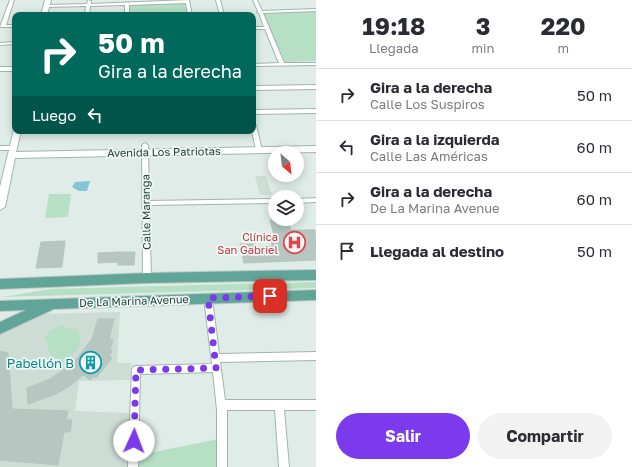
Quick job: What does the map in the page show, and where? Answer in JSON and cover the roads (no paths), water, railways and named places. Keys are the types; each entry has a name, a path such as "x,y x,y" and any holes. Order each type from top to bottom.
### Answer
{"main road":[{"path":"0,70 12,69"},
{"path":"0,207 16,134"},
{"name":"Avenida Los Patriotas","path":"258,147 316,142"},
{"name":"Avenida Los Patriotas","path":"12,151 258,147 316,148"},
{"name":"De La Marina Avenue","path":"0,284 147,278 316,275"},
{"name":"De La Marina Avenue","path":"0,306 316,295"},
{"path":"38,311 85,310 100,302"},
{"path":"0,328 54,304"}],"street":[{"path":"2,26 12,0"},
{"path":"218,0 221,12"},
{"path":"254,0 282,64"},
{"path":"47,3 187,1 189,12"},
{"path":"87,12 89,2"},
{"path":"127,12 128,3"},
{"path":"259,12 316,10"},
{"path":"256,28 266,28"},
{"path":"0,44 12,43"},
{"path":"256,65 316,64"},
{"path":"256,88 316,87"},
{"path":"256,112 316,111"},
{"path":"255,134 258,147"},
{"path":"0,148 12,151"},
{"name":"Calle Maranga","path":"145,149 147,278"},
{"path":"304,201 316,200"},
{"path":"146,203 268,201"},
{"path":"208,298 221,405 222,467"},
{"path":"133,467 136,370 316,356"},
{"path":"221,405 316,405"},
{"path":"279,406 284,467"}],"water":[{"path":"90,181 87,191 79,191 72,187 75,182"}],"place":[{"name":"Clínica San Gabriel","path":"294,243"},
{"name":"Pabellón B","path":"90,363"}]}
